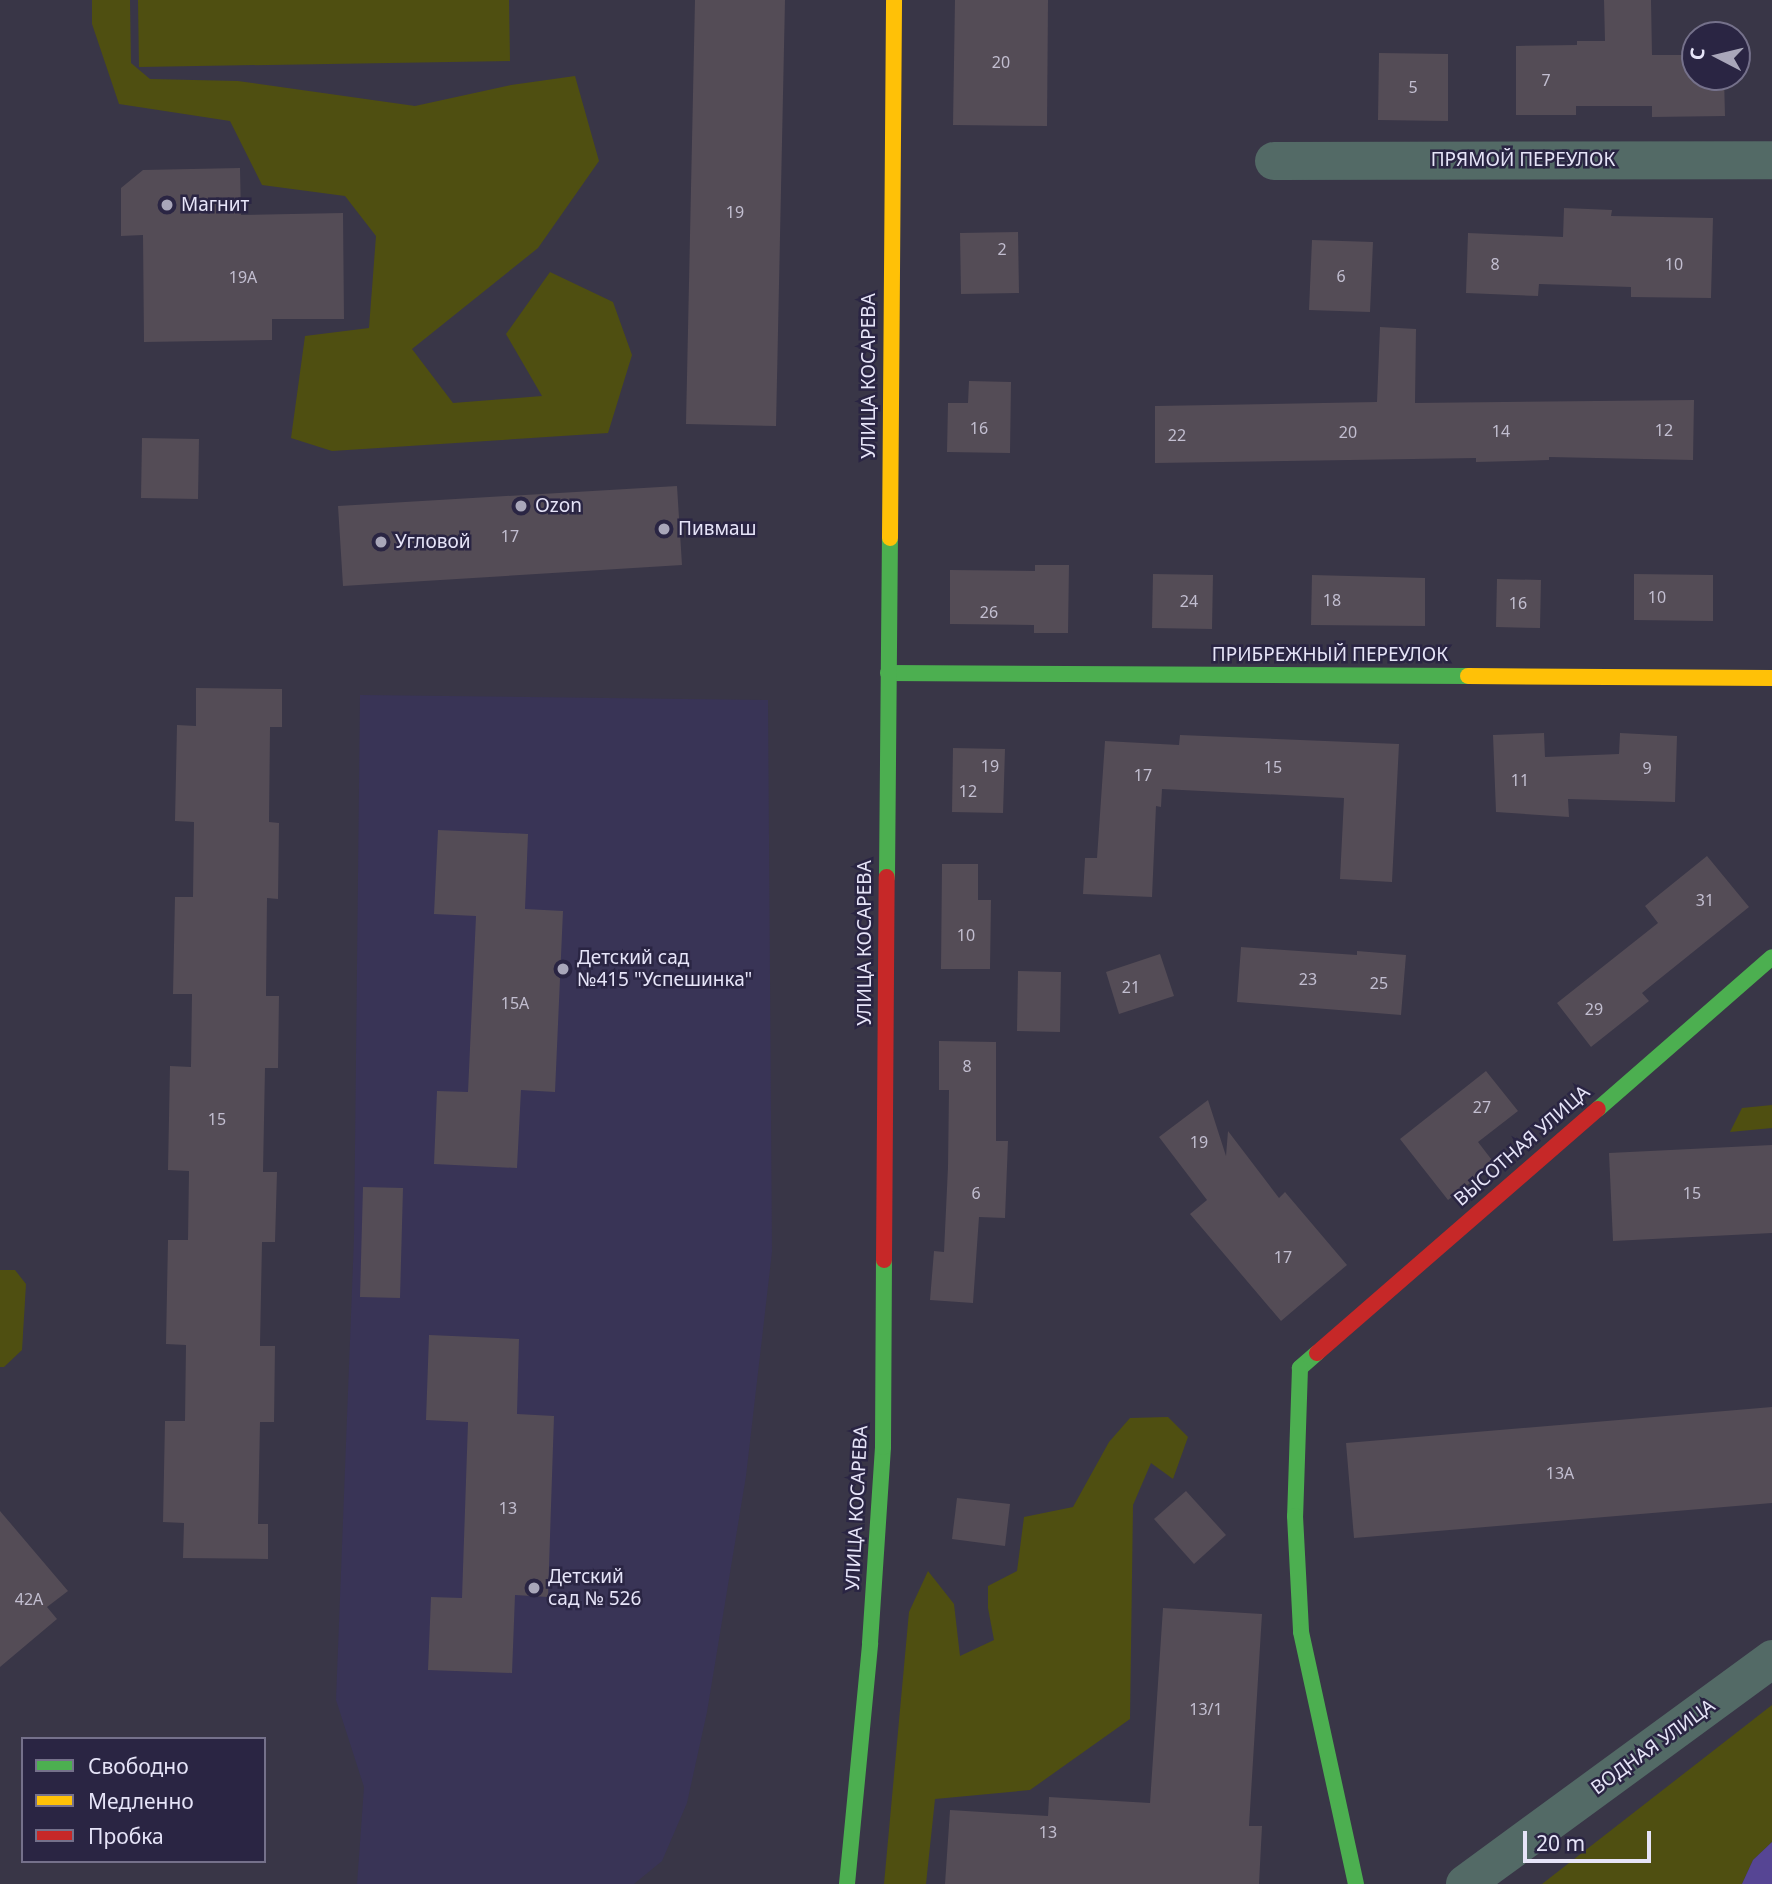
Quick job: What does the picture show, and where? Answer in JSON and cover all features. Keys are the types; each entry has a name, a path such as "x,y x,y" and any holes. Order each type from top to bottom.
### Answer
{"street":[{"name":"УЛИЦА КОСАРЕВА","path":"847,1884 870,1643 883,1447 894,0"},
{"name":"ПРЯМОЙ ПЕРЕУЛОК","path":"1273,161 1772,160"},
{"name":"ПРИБРЕЖНЫЙ ПЕРЕУЛОК","path":"888,673 1772,678"},
{"name":"ВЫСОТНАЯ УЛИЦА","path":"1356,1884 1301,1632 1295,1516 1300,1368 1772,957"},
{"name":"ВОДНАЯ УЛИЦА","path":"1465,1884 1772,1659"}],"shaded area":[{"path":"92,0 130,0 131,63 150,79 238,81 415,106 511,85 575,76 599,161 538,248 412,349 453,403 542,396 506,334 550,272 613,302 632,355 608,433 332,451 291,438 305,336 369,328 376,236 345,196 262,185 230,121 119,104 92,24"},
{"path":"138,0 509,0 510,61 139,67"},
{"path":"360,695 768,700 772,1252 746,1476 707,1712 687,1803 662,1861 634,1884 357,1884 364,1787 336,1700 354,1238"},
{"path":"1772,1105 1772,1128 1730,1132 1742,1108"},
{"path":"0,1270 15,1270 26,1284 22,1350 4,1367 0,1367"},
{"path":"1168,1417 1188,1437 1173,1479 1151,1463 1133,1505 1130,1719 1030,1790 935,1799 926,1884 884,1884 909,1612 928,1571 954,1604 960,1656 994,1640 988,1608 988,1586 1017,1571 1024,1517 1073,1507 1109,1442 1130,1418"},
{"path":"1772,1705 1772,1842 1753,1860 1742,1884 1542,1884"},
{"path":"1772,1842 1772,1884 1742,1884 1753,1860"}],"building":[{"path":"695,0 785,0 776,426 686,424"},
{"path":"955,0 1048,0 1047,126 953,125"},
{"path":"1604,0 1651,0 1652,55 1681,55 1681,91 1724,91 1725,116 1652,117 1652,106 1576,106 1576,115 1516,115 1516,46 1577,45 1577,41 1605,41"},
{"path":"1379,53 1448,54 1448,121 1378,120"},
{"path":"240,168 241,215 343,213 344,319 272,319 272,340 144,342 143,235 121,236 121,188 143,170"},
{"path":"1564,208 1612,210 1611,216 1713,218 1711,298 1631,297 1631,287 1539,284 1538,296 1466,293 1468,233 1563,237"},
{"path":"1018,232 1019,293 961,294 960,233"},
{"path":"1312,240 1373,242 1370,312 1309,310"},
{"path":"1380,327 1416,329 1415,403 1694,400 1693,460 1549,457 1549,460 1476,462 1476,458 1155,463 1155,406 1377,402"},
{"path":"969,381 1011,382 1010,453 947,452 948,403 968,403"},
{"path":"142,438 199,439 198,499 141,498"},
{"path":"677,486 682,565 343,586 338,506"},
{"path":"1035,565 1069,565 1068,633 1034,633 1034,625 950,624 950,570 1035,571"},
{"path":"1153,574 1213,575 1212,629 1152,628"},
{"path":"1634,574 1713,575 1713,621 1634,620"},
{"path":"1312,575 1425,578 1425,626 1311,625"},
{"path":"1497,579 1541,580 1540,628 1496,627"},
{"path":"196,688 282,689 282,727 270,727 269,822 279,823 278,899 267,898 266,996 279,996 278,1068 265,1068 263,1172 277,1172 275,1242 262,1242 260,1346 275,1346 274,1422 260,1422 258,1524 268,1524 268,1559 183,1558 184,1523 163,1522 165,1421 185,1421 186,1345 166,1344 168,1240 188,1240 189,1171 168,1170 170,1066 191,1067 192,994 173,994 175,897 193,897 194,822 175,821 177,725 196,726"},
{"path":"1544,733 1545,757 1619,754 1620,733 1677,736 1675,802 1568,799 1569,817 1496,812 1493,735"},
{"path":"1180,735 1399,744 1392,882 1340,879 1344,798 1162,789 1161,807 1156,806 1152,897 1083,894 1085,858 1097,858 1105,741 1179,745"},
{"path":"953,748 1005,749 1003,813 952,812"},
{"path":"438,830 528,834 525,909 563,911 555,1092 521,1090 517,1168 434,1164 437,1091 468,1092 476,916 434,914"},
{"path":"1707,856 1749,907 1642,993 1649,1001 1591,1047 1557,1003 1658,923 1645,906"},
{"path":"942,864 978,864 978,900 991,900 990,969 941,969"},
{"path":"1241,947 1357,955 1357,951 1406,955 1401,1015 1237,1002"},
{"path":"1160,954 1174,996 1119,1014 1106,972"},
{"path":"1018,971 1061,972 1060,1032 1017,1031"},
{"path":"939,1041 996,1042 996,1141 1008,1141 1005,1218 979,1217 973,1303 930,1300 934,1251 944,1252 948,1167 949,1090 939,1090"},
{"path":"1486,1071 1518,1111 1478,1142 1495,1164 1448,1200 1400,1139"},
{"path":"1208,1100 1226,1156 1228,1131 1279,1198 1285,1192 1347,1265 1281,1321 1190,1214 1207,1200 1159,1137"},
{"path":"1772,1145 1772,1233 1613,1241 1609,1153"},
{"path":"363,1187 403,1188 400,1298 360,1297"},
{"path":"429,1335 519,1339 517,1414 554,1416 548,1597 515,1595 512,1673 428,1670 431,1597 462,1598 468,1422 426,1420"},
{"path":"1772,1407 1772,1503 1354,1538 1346,1443"},
{"path":"1186,1491 1226,1535 1194,1564 1154,1519"},
{"path":"957,1498 1010,1504 1005,1546 952,1539"},
{"path":"0,1511 68,1591 47,1607 57,1619 0,1667"},
{"path":"1163,1608 1262,1614 1249,1826 1262,1826 1259,1884 945,1884 950,1810 1048,1816 1049,1797 1150,1803"}],"traffic: fast":[{"path":"887,877 890,538"},
{"path":"888,673 1468,676"},
{"path":"1598,1109 1772,957"},
{"path":"847,1884 870,1643 883,1447 884,1260"},
{"path":"1317,1353 1300,1368 1295,1516 1301,1632 1356,1884"}],"traffic: slow":[{"path":"890,538 894,0"},
{"path":"1468,676 1772,678"}],"traffic: jam":[{"path":"884,1260 887,877"},
{"path":"1317,1353 1598,1109"}],"place":[{"name":"Магнит","path":"167,205"},
{"name":"Ozon","path":"521,506"},
{"name":"Пивмаш","path":"664,529"},
{"name":"Угловой","path":"381,542"},
{"name":"Детский сад №415 \"Успешинка\"","path":"563,969"},
{"name":"Детcкий сад № 526","path":"534,1588"}]}
